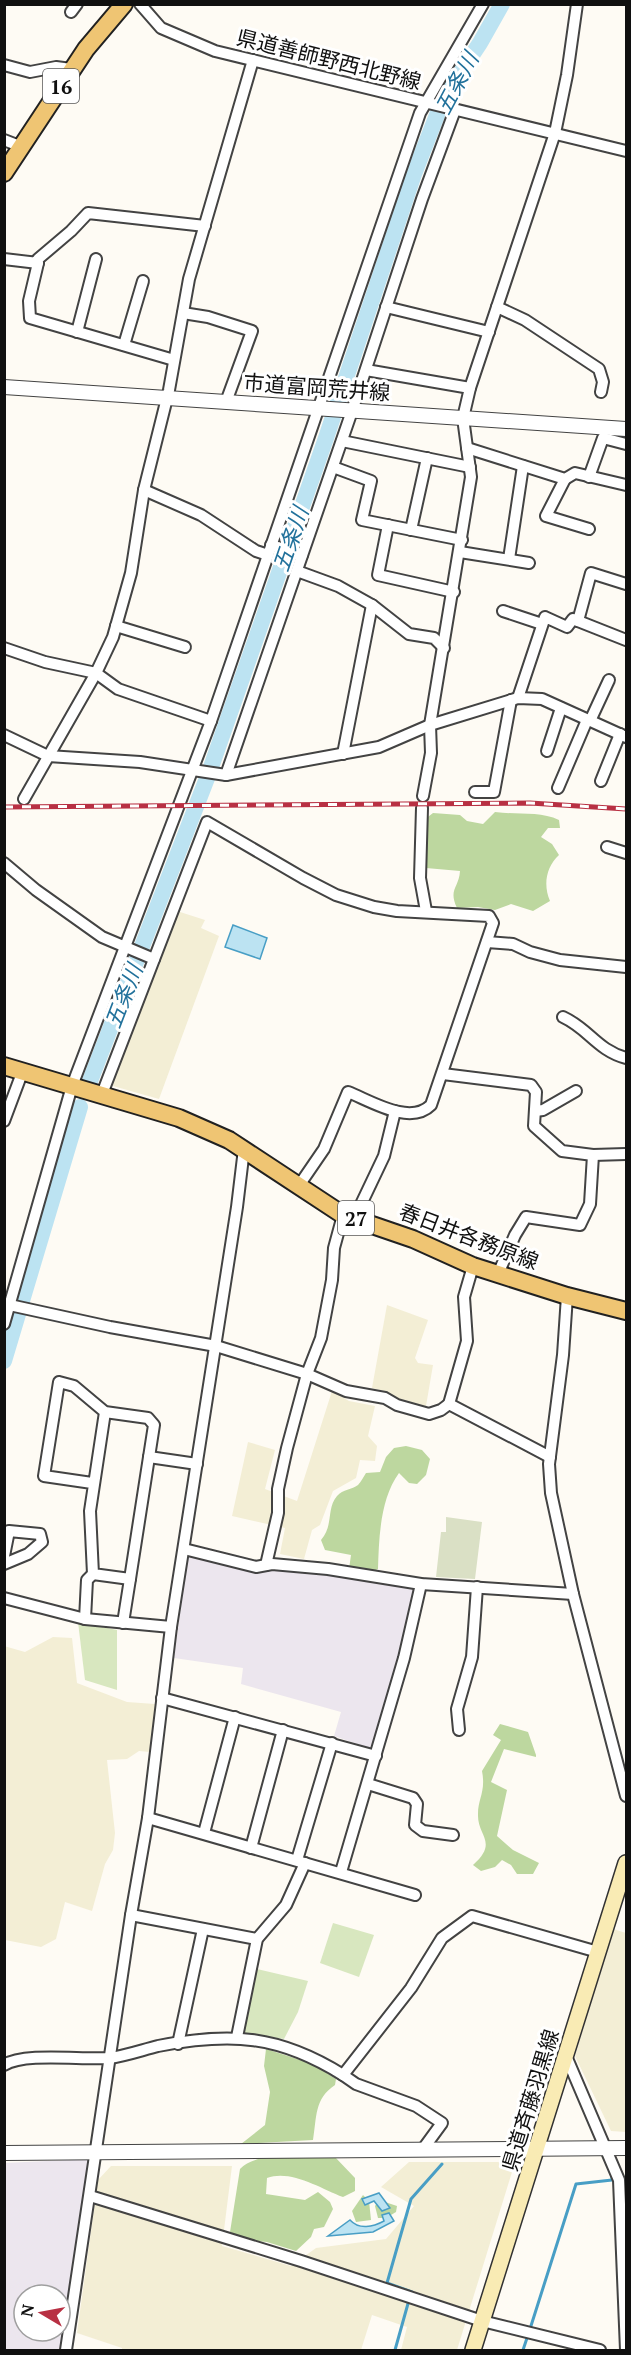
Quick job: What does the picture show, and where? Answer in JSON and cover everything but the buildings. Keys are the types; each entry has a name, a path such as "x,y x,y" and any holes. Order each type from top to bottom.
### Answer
{"main road":[{"name":"16","path":"4,173 71,69 104,25 124,4"},
{"name":"春日井各務原線","path":"4,1066 179,1118 244,1149 298,1187 349,1216 473,1266 567,1296 627,1311"},
{"name":"県道斉藤羽黒線","path":"473,2350 598,1952 622,1893 627,1863"}],"street":[{"name":"県道善師野西北野線","path":"140,4 161,28 215,51 627,151"},
{"path":"4,1324 7,1304 72,1086 194,770 424,103 483,4"},
{"path":"423,796 431,753 430,725 454,592 470,466 463,418 470,388 555,133 567,75 577,4"},
{"path":"24,799 96,673 116,626 131,573 144,490 204,226 253,60"},
{"path":"4,65 30,72 56,67 71,69"},
{"path":"224,775 297,571 422,199 455,110"},
{"path":"4,140 22,147"},
{"path":"174,360 30,318 29,301 38,259 88,213 204,226"},
{"path":"4,259 38,263"},
{"path":"77,332 96,259"},
{"path":"124,345 143,280"},
{"path":"386,307 489,332"},
{"path":"497,307 525,320 599,369 603,382 601,392"},
{"path":"183,313 208,317 252,331 226,402"},
{"path":"366,370 470,388"},
{"name":"市道富岡荒井線","path":"4,387 463,418 603,433 627,429"},
{"path":"589,477 603,433 627,444"},
{"path":"342,441 470,466"},
{"path":"467,448 565,479"},
{"path":"411,530 427,458"},
{"path":"333,466 371,481 362,520 462,540"},
{"path":"509,559 523,466"},
{"path":"590,529 546,516 565,479 575,474 627,485"},
{"path":"144,490 201,515 256,551 270,550 302,555"},
{"path":"388,525 378,575 454,592"},
{"path":"460,552 529,563"},
{"path":"297,571 338,586 372,605 409,634 434,638 444,648"},
{"path":"578,621 591,573 627,584"},
{"path":"343,754 372,605"},
{"path":"503,611 542,624"},
{"path":"475,792 494,792 514,699 545,617 567,627 573,619 627,640"},
{"path":"116,626 185,646"},
{"path":"4,648 45,662 96,673 118,689 211,721"},
{"path":"558,788 609,680"},
{"path":"4,735 48,756 140,762 224,775 378,747 430,725 514,699 542,699 623,735 601,781"},
{"path":"547,751 561,708"},
{"path":"422,808 420,878 426,911"},
{"path":"102,1094 207,822 336,894 374,907 397,912 426,911 489,916 493,923 488,942 431,1105 425,1111 395,1111 348,1092 324,1149 298,1187"},
{"path":"607,847 627,853"},
{"path":"4,863 77,921 126,948 154,959"},
{"path":"488,942 513,944 530,952 560,960 627,967"},
{"path":"563,1017 578,1024 606,1051 627,1058"},
{"path":"4,1121 22,1073"},
{"path":"443,1074 531,1085 536,1092 534,1126 562,1151 594,1155 627,1154"},
{"path":"535,1111 543,1110 576,1091"},
{"path":"266,1565 278,1513 278,1489 308,1374 321,1338 332,1280 334,1248 349,1216 384,1156 395,1111"},
{"path":"66,2350 131,1915 148,1818 171,1627 216,1346 244,1149"},
{"path":"498,1274 515,1235 526,1217 580,1225 590,1204 594,1155"},
{"path":"7,1304 110,1328 216,1346 308,1374 346,1391 385,1398 398,1405 429,1414 449,1404 467,1341 464,1296 473,1266"},
{"path":"567,1296 563,1355 550,1457 551,1493 573,1594 627,1796"},
{"path":"92,1484 45,1476 59,1382 74,1386 105,1412 148,1418 154,1425 123,1623"},
{"path":"449,1404 550,1457"},
{"path":"85,1619 87,1580 93,1574 90,1511 92,1484 105,1412"},
{"path":"149,1457 197,1464"},
{"path":"4,1556 9,1531 40,1534 42,1542 28,1554 4,1564"},
{"path":"184,1549 256,1566 328,1569 421,1584 573,1594"},
{"path":"93,1574 130,1578"},
{"path":"341,1872 404,1658 421,1584"},
{"path":"459,1730 457,1709 472,1657 477,1587"},
{"path":"4,1598 85,1619 171,1627"},
{"path":"162,1698 376,1756"},
{"path":"204,1833 235,1716"},
{"path":"251,1848 283,1730"},
{"path":"237,2037 257,1939 286,1905 301,1861 332,1743"},
{"path":"368,1784 413,1798 417,1804 415,1825 423,1831 453,1835"},
{"path":"148,1818 415,1894"},
{"path":"131,1915 257,1939"},
{"path":"343,2075 411,1988 442,1938 472,1916 598,1952"},
{"path":"178,2044 203,1929"},
{"path":"4,2065 27,2057 69,2060 111,2058 178,2044 237,2037 268,2041 317,2059 356,2084 416,2106 442,2123 423,2149"},
{"path":"566,2056 619,2180 626,2350"},
{"path":"4,2153 627,2148"},
{"path":"90,2196 301,2261 482,2321 600,2350"}],"shaded area":[{"path":"177,911 205,920 201,928 219,936 159,1099 113,1086 111,1081"},
{"path":"387,1305 428,1320 415,1358 418,1363 433,1365 426,1406 400,1400 388,1392 372,1388"},
{"path":"332,1391 349,1401 375,1406 368,1436 377,1446 375,1461 360,1460 356,1478 333,1491 320,1525 312,1530 304,1559 280,1554 285,1528 232,1516 248,1442 275,1450 265,1489 297,1501"},
{"path":"188,1553 410,1586 415,1592 401,1654 374,1743 369,1748 334,1736 341,1712 241,1684 243,1668 174,1658"},
{"path":"53,1637 72,1638 77,1683 127,1702 155,1704 150,1752 139,1751 127,1759 107,1760 115,1833 113,1850 105,1864 92,1911 65,1902 56,1939 41,1947 5,1940 4,1646 25,1652"},
{"path":"613,1929 626,1933 626,2132 611,2131 575,2056"},
{"path":"90,2159 71,2283 12,2283 12,2343 62,2343 61,2350 5,2350 4,2163"},
{"path":"409,2162 506,2162 512,2172 457,2350 401,2350 407,2327 372,2315 361,2350 122,2350 122,2348 77,2333 98,2180 111,2166 232,2166 222,2246 291,2266 316,2248 386,2239 414,2206 381,2187"}],"green space":[{"path":"495,812 536,814 559,820 560,828 548,828 541,837 552,844 559,855 551,865 547,876 546,883 550,901 533,911 511,904 495,910 478,907 457,908 454,892 460,871 426,868 423,849 424,820 433,813 460,815 467,821 483,824"},
{"path":"406,1446 422,1450 430,1459 426,1475 417,1484 409,1483 399,1473 393,1483 384,1507 378,1569 369,1573 349,1569 351,1555 325,1550 321,1540 327,1529 334,1501 339,1494 358,1485 366,1473 380,1472 386,1457 394,1448"},
{"path":"446,1517 482,1522 475,1579 436,1577 441,1532 446,1532"},
{"path":"78,1622 117,1630 117,1690 85,1680"},
{"path":"500,1724 528,1732 536,1755 536,1757 504,1749 491,1782 507,1790 497,1836 513,1850 539,1863 533,1874 517,1874 511,1865 502,1860 495,1867 481,1871 473,1865 481,1857 486,1845 478,1814 483,1784 482,1771 501,1740 493,1735"},
{"path":"333,1923 374,1935 359,1977 320,1963"},
{"path":"257,1969 308,1981 298,2012 284,2039 243,2033"},
{"path":"266,2049 313,2064 336,2079 335,2085 328,2090 320,2102 313,2140 241,2144 265,2125 270,2092 264,2066"},
{"path":"284,2155 334,2156 355,2178 355,2191 343,2197 295,2178 276,2176 267,2178 266,2194 305,2200 318,2192 330,2202 333,2209 324,2227 314,2229 311,2237 296,2251 267,2242 247,2240 230,2232 240,2169 248,2163"},
{"path":"363,2195 369,2201 371,2220 356,2222 352,2211"},
{"path":"379,2200 397,2206 396,2212 386,2218 378,2218 375,2206"}],"water":[{"path":"233,925 267,938 260,959 225,947"},
{"path":"379,2193 390,2208 382,2211 374,2201 365,2205 362,2199"},
{"path":"389,2213 394,2221 373,2232 328,2236 350,2220 358,2225 371,2226 384,2221 382,2215"}],"waterway":[{"name":"五条川","path":"90,1081 209,773 326,438 414,174 444,97 480,43 502,4"},
{"name":"五条川","path":"4,1361 80,1107"},
{"path":"411,2294 412,2292 387,2283 411,2199 442,2164"},
{"path":"530,2329 576,2184 612,2180 612,2174"},
{"path":"395,2350 409,2300"},
{"path":"523,2350 528,2335"}],"railway":[{"path":"4,807 530,803 626,809"}]}
